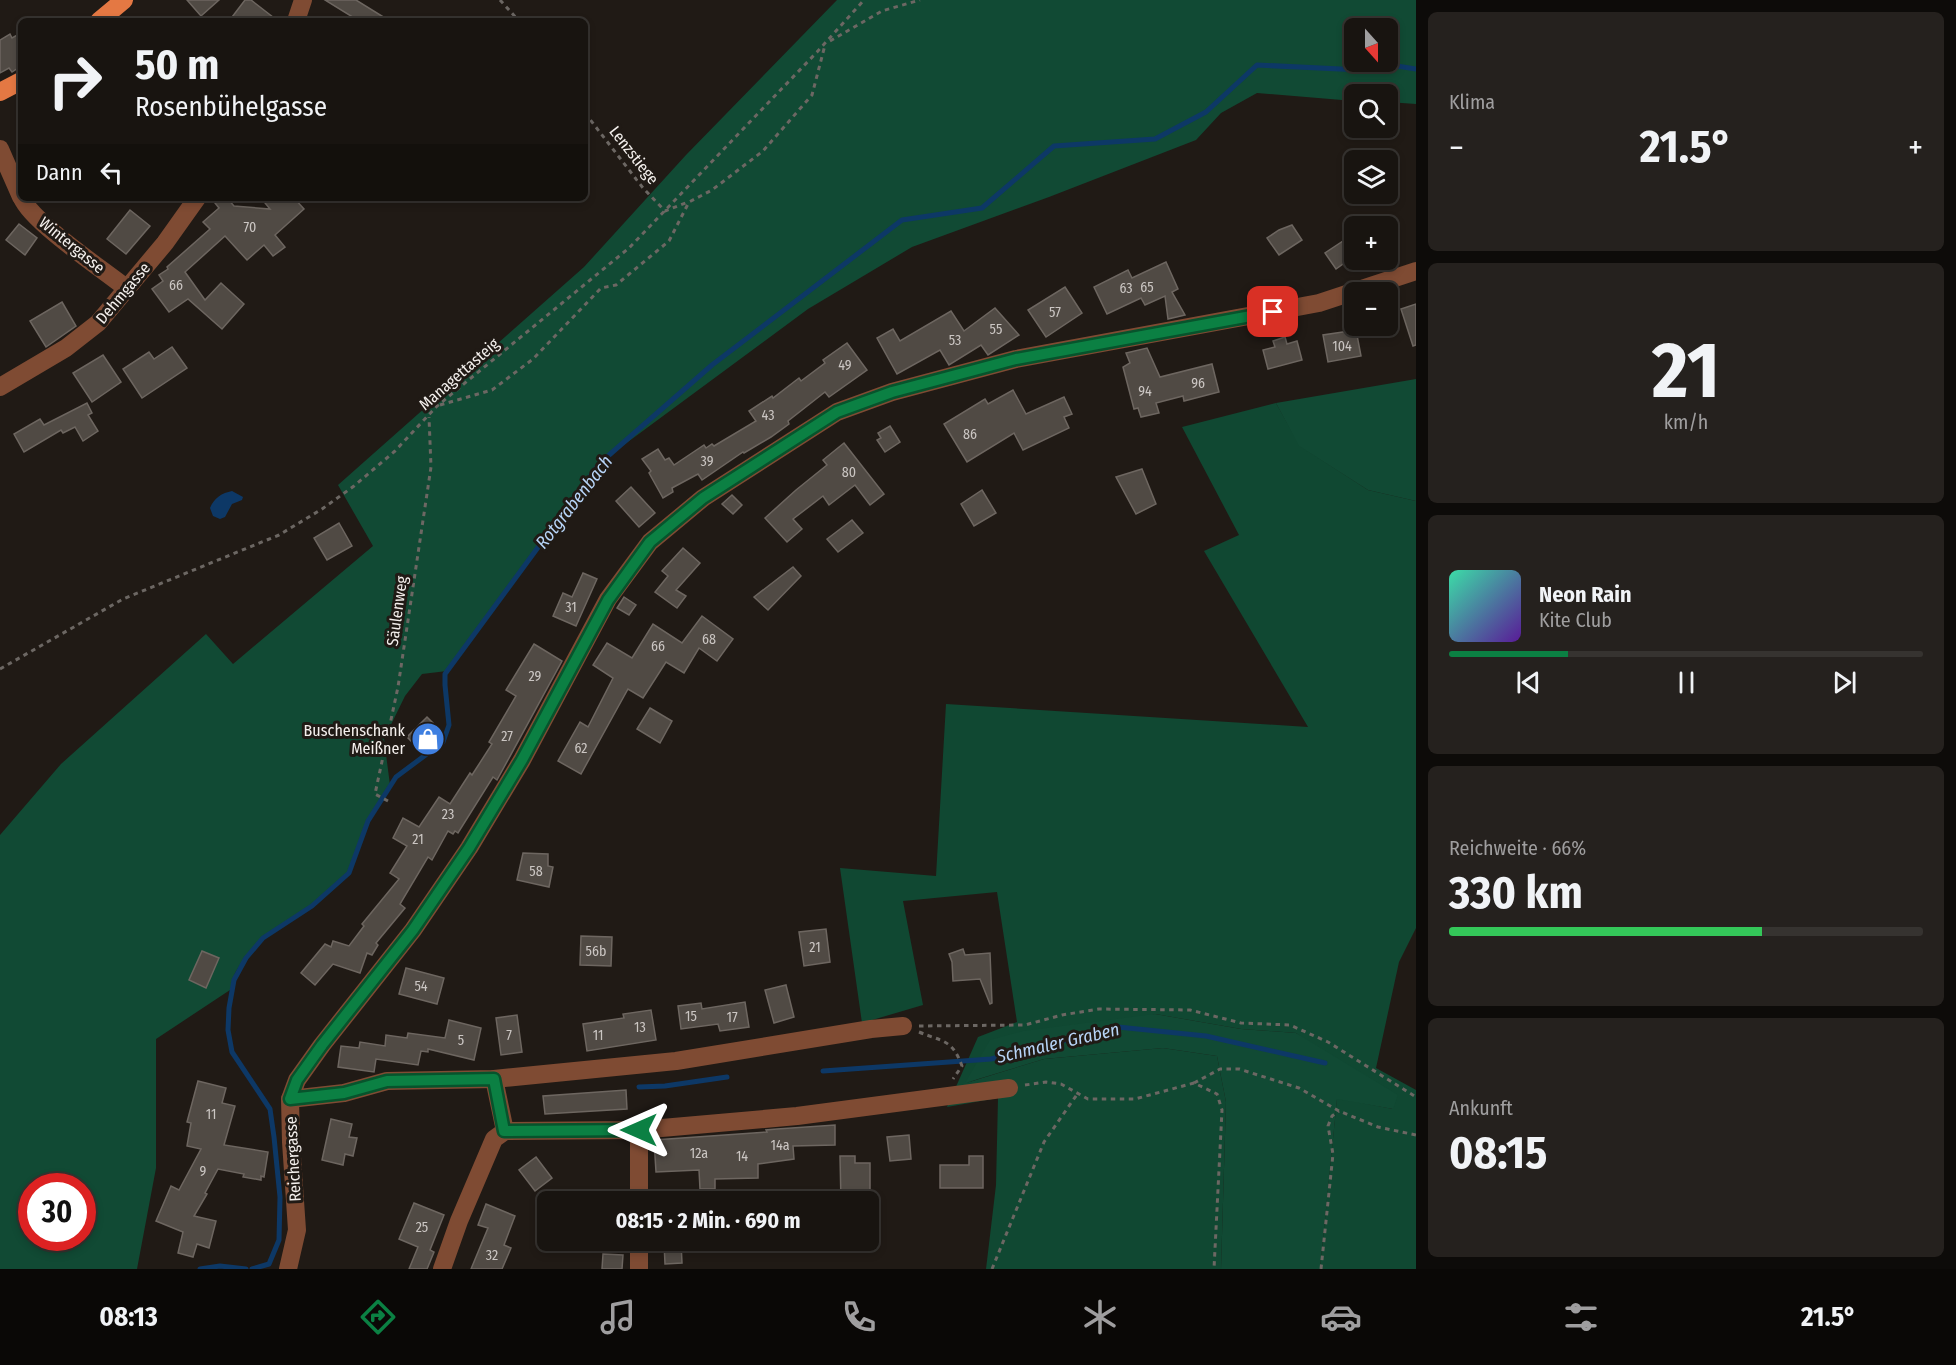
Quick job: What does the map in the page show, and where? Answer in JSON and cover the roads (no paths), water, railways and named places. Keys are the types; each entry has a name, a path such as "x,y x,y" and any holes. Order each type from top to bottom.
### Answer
{"main road":[{"path":"103,18 124,0"},
{"path":"0,92 18,83"}],"street":[{"path":"297,18 303,0"},
{"name":"Wintergasse","path":"0,149 18,190"},
{"name":"Wintergasse","path":"23,201 42,223 126,288"},
{"name":"Dehmgasse","path":"0,387 66,348 98,323 165,243 195,201"},
{"name":"Reichergasse","path":"288,1269 297,1230 290,1099 297,1080 413,930 473,842 522,760 608,600 650,542 703,498 837,412 892,392 1016,359 1319,303 1416,271"},
{"path":"290,1099 344,1093 387,1081 494,1079 676,1060 903,1026"},
{"path":"494,1079 504,1131"},
{"path":"442,1269 459,1221 494,1139 504,1131 639,1130 797,1116 1009,1088"},
{"path":"639,1130 639,1191"},
{"path":"639,1251 639,1269"}],"water":[{"path":"232,491 243,497 242,500 232,504 225,517 220,519 213,516 210,508 214,501"}],"waterway":[{"name":"Rotgrabenbach","path":"252,1269 269,1264 279,1240 280,1197 270,1109 232,1052 228,1030 234,980 246,958 263,938 312,906 349,873 368,821 396,777 443,742 449,725 445,674 600,463 712,365 902,220 982,208 1054,146 1155,139 1206,112 1257,65 1361,70 1397,66 1416,69"},
{"name":"Schmaler Graben","path":"823,1071 991,1059 1118,1027 1206,1036 1325,1063"},
{"name":"Schmaler Graben","path":"639,1087 665,1086 727,1077"},
{"name":"Rotgrabenbach","path":"200,1269 220,1266 246,1269"}],"place":[{"name":"Buschenschank Meißner","path":"428,739"}]}
